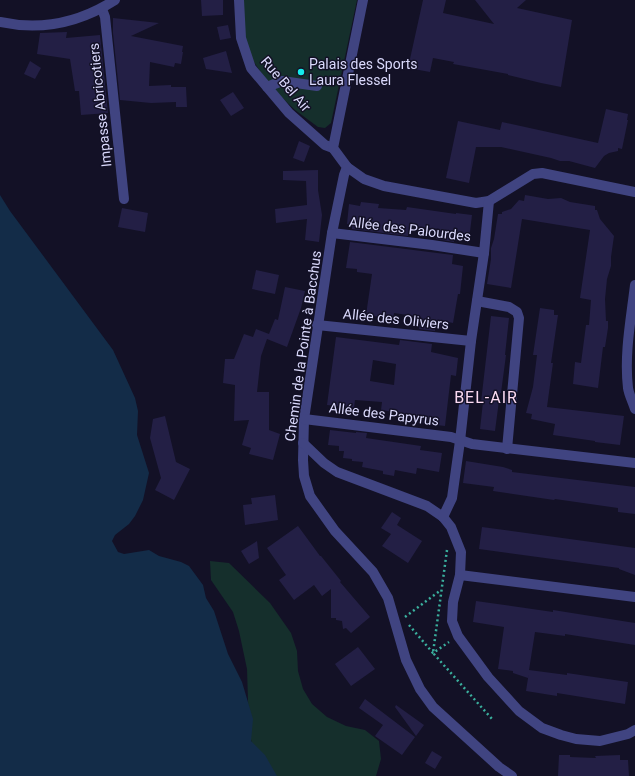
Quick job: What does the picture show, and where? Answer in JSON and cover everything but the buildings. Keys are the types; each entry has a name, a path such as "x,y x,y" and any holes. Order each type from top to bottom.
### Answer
{"street":[{"path":"0,22 18,26 37,26 62,23 102,8 115,0"},
{"name":"Rue Bel Air","path":"239,0 242,38 251,68 290,113 325,145 333,148"},
{"path":"363,0 333,148 347,167 364,179 384,186 476,203 489,201 533,174 542,173 635,192"},
{"name":"Impasse Abricotiers","path":"102,8 105,17 124,199"},
{"path":"267,87 282,81 317,86"},
{"name":"Chemin de la Pointe à Bacchus","path":"347,167 332,233 304,418 304,476 310,496 335,531 373,572 388,598 406,660 420,689 433,707 499,767 512,776"},
{"path":"443,517 452,498 471,341 484,253 489,201"},
{"name":"Allée des Palourdes","path":"332,233 484,253"},
{"path":"635,285 627,358 628,389 635,409"},
{"path":"477,301 509,307 517,312 519,318 507,449"},
{"name":"Allée des Oliviers","path":"317,326 471,341"},
{"name":"Allée des Papyrus","path":"304,418 451,437 472,444 507,449 635,463"},
{"path":"303,443 324,463 337,472 427,506 443,517 451,527 461,552 460,576 453,602 452,621 458,636 488,677 519,711 542,728 576,740 600,741 628,734 635,730"},
{"path":"460,576 635,597"}],"path":[{"path":"403,618 441,590"},
{"path":"408,624 433,653 458,636"}],"green space":[{"name":"Palais des Sports Laura Flessel","path":"242,0 357,0 331,123 325,128 318,127 295,110 270,86 252,59 243,32"},
{"path":"210,561 229,563 270,603 291,633 297,651 298,671 303,689 312,704 327,717 346,726 365,730 379,741 381,759 376,776 268,776 254,751 249,732 247,669 239,631 233,612 211,580"}],"water":[{"path":"0,195 10,211 113,350 135,398 138,411 137,435 149,473 143,500 135,516 129,524 115,535 112,541 118,552 124,554 149,550 159,556 181,562 189,566 203,585 206,598 214,611 228,654 242,682 253,719 251,741 265,755 277,776 0,776"}],"place":[{"name":"Palais des Sports Laura Flessel","path":"301,72"}],"district":[{"name":"BEL-AIR","path":"486,397"}]}
